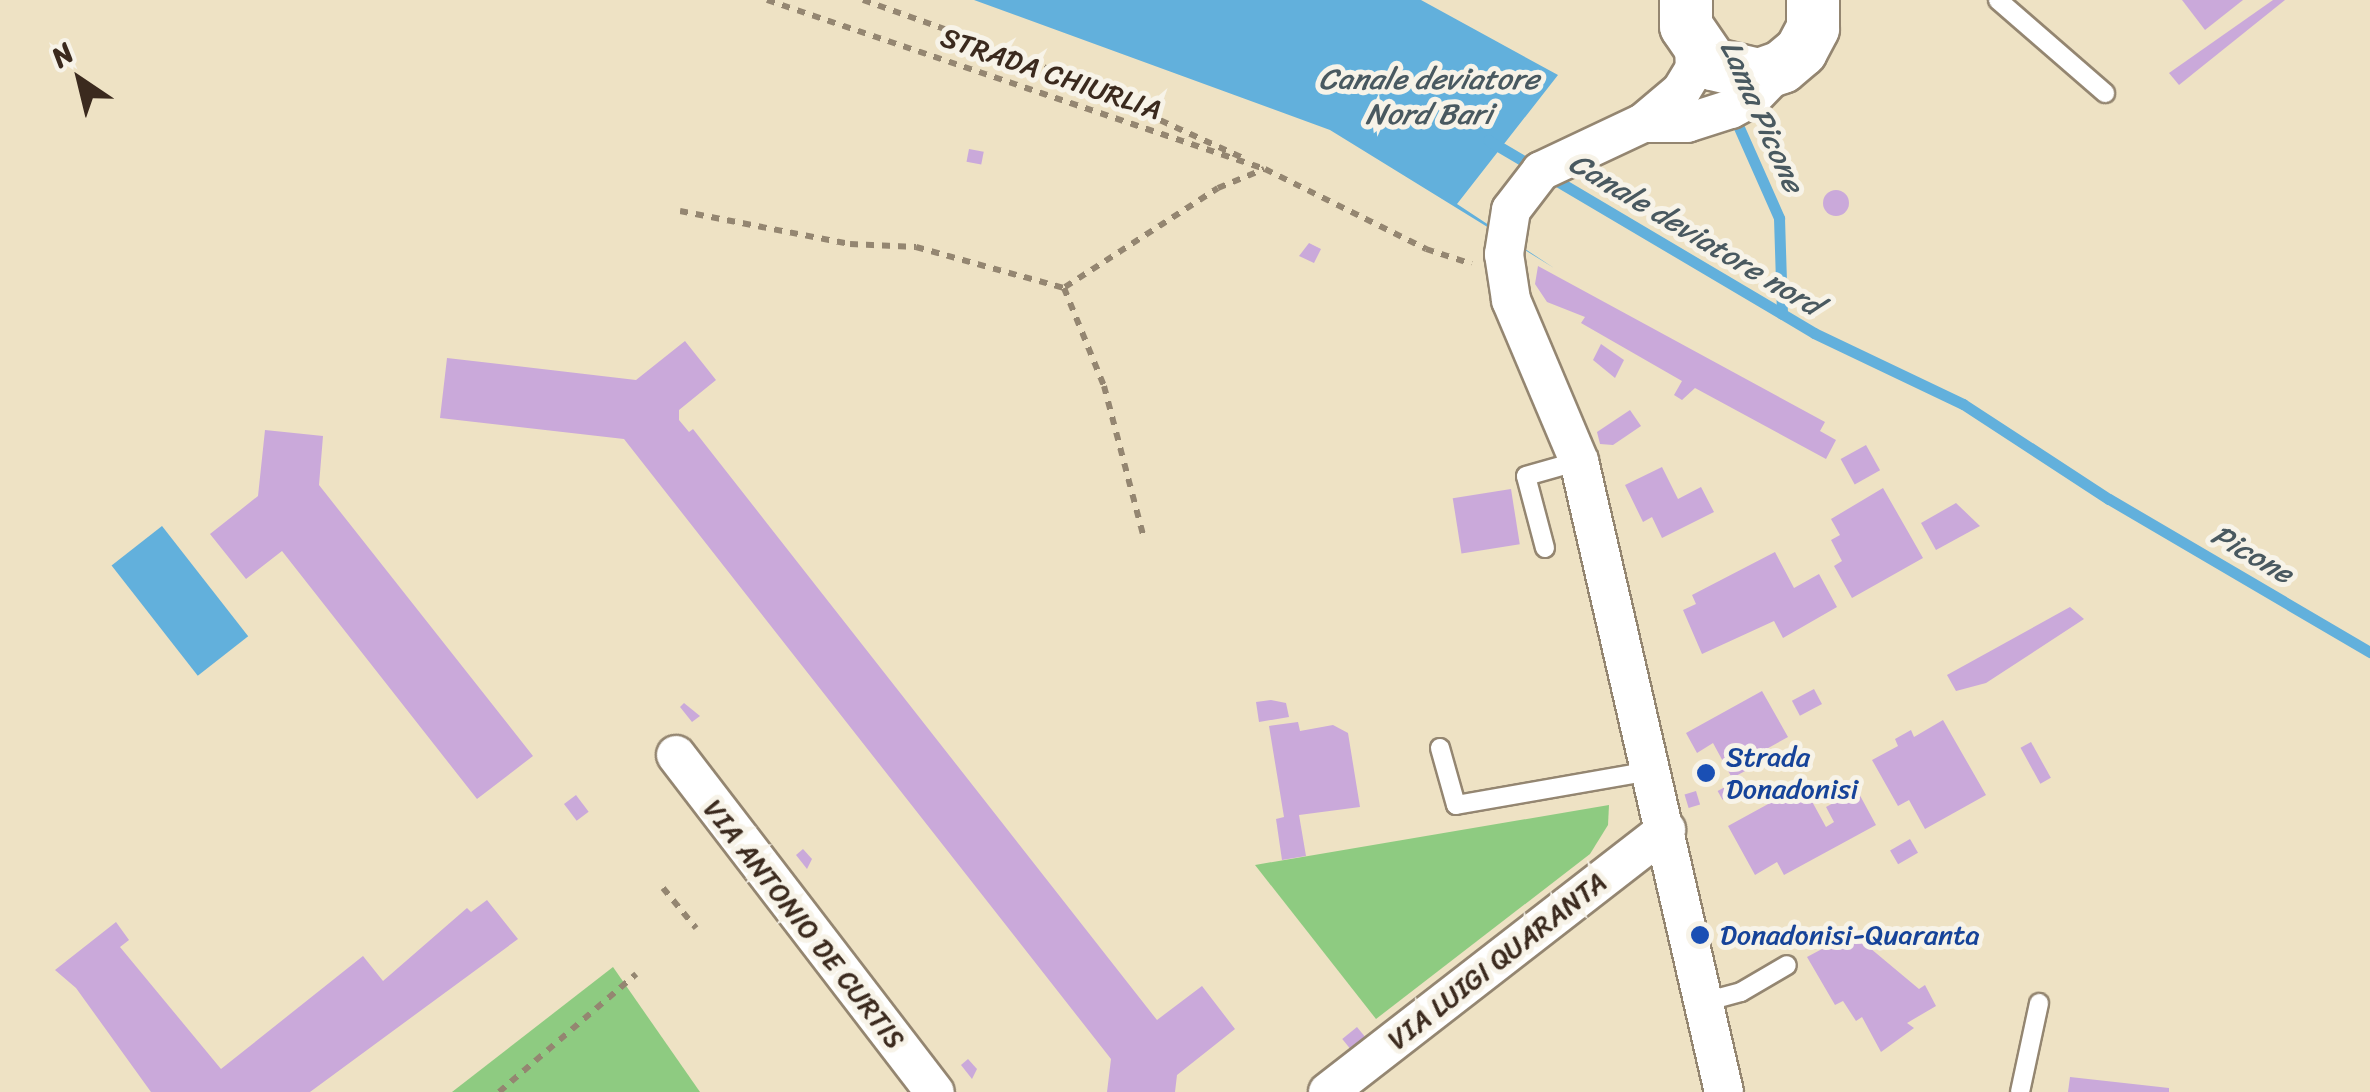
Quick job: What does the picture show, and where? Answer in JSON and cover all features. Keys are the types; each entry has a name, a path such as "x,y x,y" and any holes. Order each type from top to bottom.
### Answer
{"street":[{"path":"1642,0 1689,23 1712,64 1734,74 1811,24"},
{"path":"1689,23 1695,68 1681,90 1643,123 1541,172 1510,210 1505,274 1579,461 1724,1092"},
{"path":"1643,123 1687,123 1752,98 1811,24"},
{"name":"VIA ANTONIO DE CURTIS","path":"676,756 935,1092"},
{"name":"VIA LUIGI QUARANTA","path":"1328,1092 1666,830"}],"lane":[{"path":"1998,0 2105,93"},
{"path":"1545,548 1526,476 1579,461"},
{"path":"1440,748 1456,806 1651,770"},
{"path":"1704,1002 1740,992 1786,965"},
{"path":"2020,1092 2039,1002"}],"path":[{"name":"STRADA CHIURLIA","path":"767,0 1265,169"},
{"name":"STRADA CHIURLIA","path":"864,0 1015,54 1265,169 1426,249 1505,274"},
{"path":"680,211 850,244 916,247 1064,288 1218,188 1265,169"},
{"path":"1064,288 1104,386 1144,539"},
{"path":"664,888 696,928"},
{"path":"499,1092 636,974"}],"green space":[{"path":"1609,805 1608,825 1590,854 1376,1019 1255,865"},
{"path":"613,967 700,1092 452,1092"}],"water":[{"name":"Canale deviatore Nord Bari","path":"974,0 1421,0 1558,75 1457,204 1554,268 1330,130"},
{"path":"162,526 248,636 198,676 112,565"}],"building":[{"path":"2182,0 2243,0 2205,30"},
{"path":"2273,0 2285,0 2179,85 2169,73"},
{"path":"969,149 984,152 981,165 967,162"},
{"path":"1836,190 1845,194 1849,203 1845,212 1836,216 1827,212 1823,203 1827,194"},
{"path":"1309,243 1321,249 1314,263 1299,256"},
{"path":"1538,266 1825,422 1820,431 1836,440 1826,459 1695,388 1682,400 1674,395 1682,381 1581,323 1585,317 1547,302 1535,284"},
{"path":"685,341 716,380 679,410 679,420 689,432 693,429 1153,1015 1157,1020 1202,986 1235,1029 1177,1075 1175,1092 1107,1092 1111,1059 624,439 440,418 447,358 636,380"},
{"path":"1601,344 1624,360 1615,378 1593,360"},
{"path":"1630,410 1641,426 1613,445 1600,444 1597,432"},
{"path":"265,430 323,436 319,485 533,756 477,799 282,551 246,579 210,534 258,496"},
{"path":"1866,445 1880,470 1855,484 1841,459"},
{"path":"1662,467 1678,499 1701,487 1714,512 1662,538 1652,517 1643,522 1625,485"},
{"path":"1883,488 1923,558 1852,598 1834,566 1842,561 1831,540 1840,535 1831,519"},
{"path":"1511,489 1520,544 1461,554 1453,498"},
{"path":"1956,503 1980,526 1936,550 1921,523"},
{"path":"1775,552 1794,588 1819,574 1837,607 1783,638 1774,621 1702,654 1683,610 1696,604 1692,595"},
{"path":"2070,607 2084,619 1986,683 1956,691 1947,675"},
{"path":"1814,689 1822,704 1800,716 1792,701"},
{"path":"1762,691 1788,737 1743,762 1747,770 1732,778 1713,743 1697,753 1686,733"},
{"path":"1256,702 1286,703 1289,717 1259,722"},
{"path":"684,703 700,716 692,722 680,707"},
{"path":"1943,720 1986,795 1925,829 1909,800 1898,806 1872,760 1898,746 1895,739 1911,730 1914,737"},
{"path":"1298,722 1300,731 1333,725 1348,733 1360,807 1299,815 1306,856 1282,860 1276,819 1284,817 1269,726"},
{"path":"2031,742 2051,778 2040,784 2021,748"},
{"path":"1743,777 1748,786 1722,800 1718,791"},
{"path":"1803,785 1826,827 1834,822 1826,807 1857,790 1876,825 1784,875 1777,862 1755,875 1728,826"},
{"path":"1696,791 1700,804 1689,808 1685,795"},
{"path":"576,795 589,812 577,821 564,804"},
{"path":"1910,839 1918,853 1898,864 1890,850"},
{"path":"803,849 812,859 807,869 796,855"},
{"path":"487,900 518,939 310,1092 151,1092 76,988 55,970 116,922 129,940 120,947 221,1069 363,956 383,981 467,908 471,912"},
{"path":"1852,933 1919,989 1925,985 1936,1006 1907,1023 1914,1028 1881,1052 1862,1017 1856,1021 1843,1001 1835,1005 1807,957"},
{"path":"1357,1027 1365,1037 1350,1049 1342,1039"},
{"path":"968,1059 977,1069 972,1079 961,1065"},
{"path":"2070,1077 2169,1088 2169,1092 2068,1092"}],"waterway":[{"name":"Lama Picone","path":"1733,114 1779,218 1782,314"},
{"name":"Canale deviatore nord","path":"1488,140 1814,333 1963,404 2109,499 2370,652"}],"place":[{"name":"Strada Donadonisi","path":"1706,773"},
{"name":"Donadonisi-Quaranta","path":"1700,935"}],"water label":[{"name":"Picone","path":"2252,554"}]}
